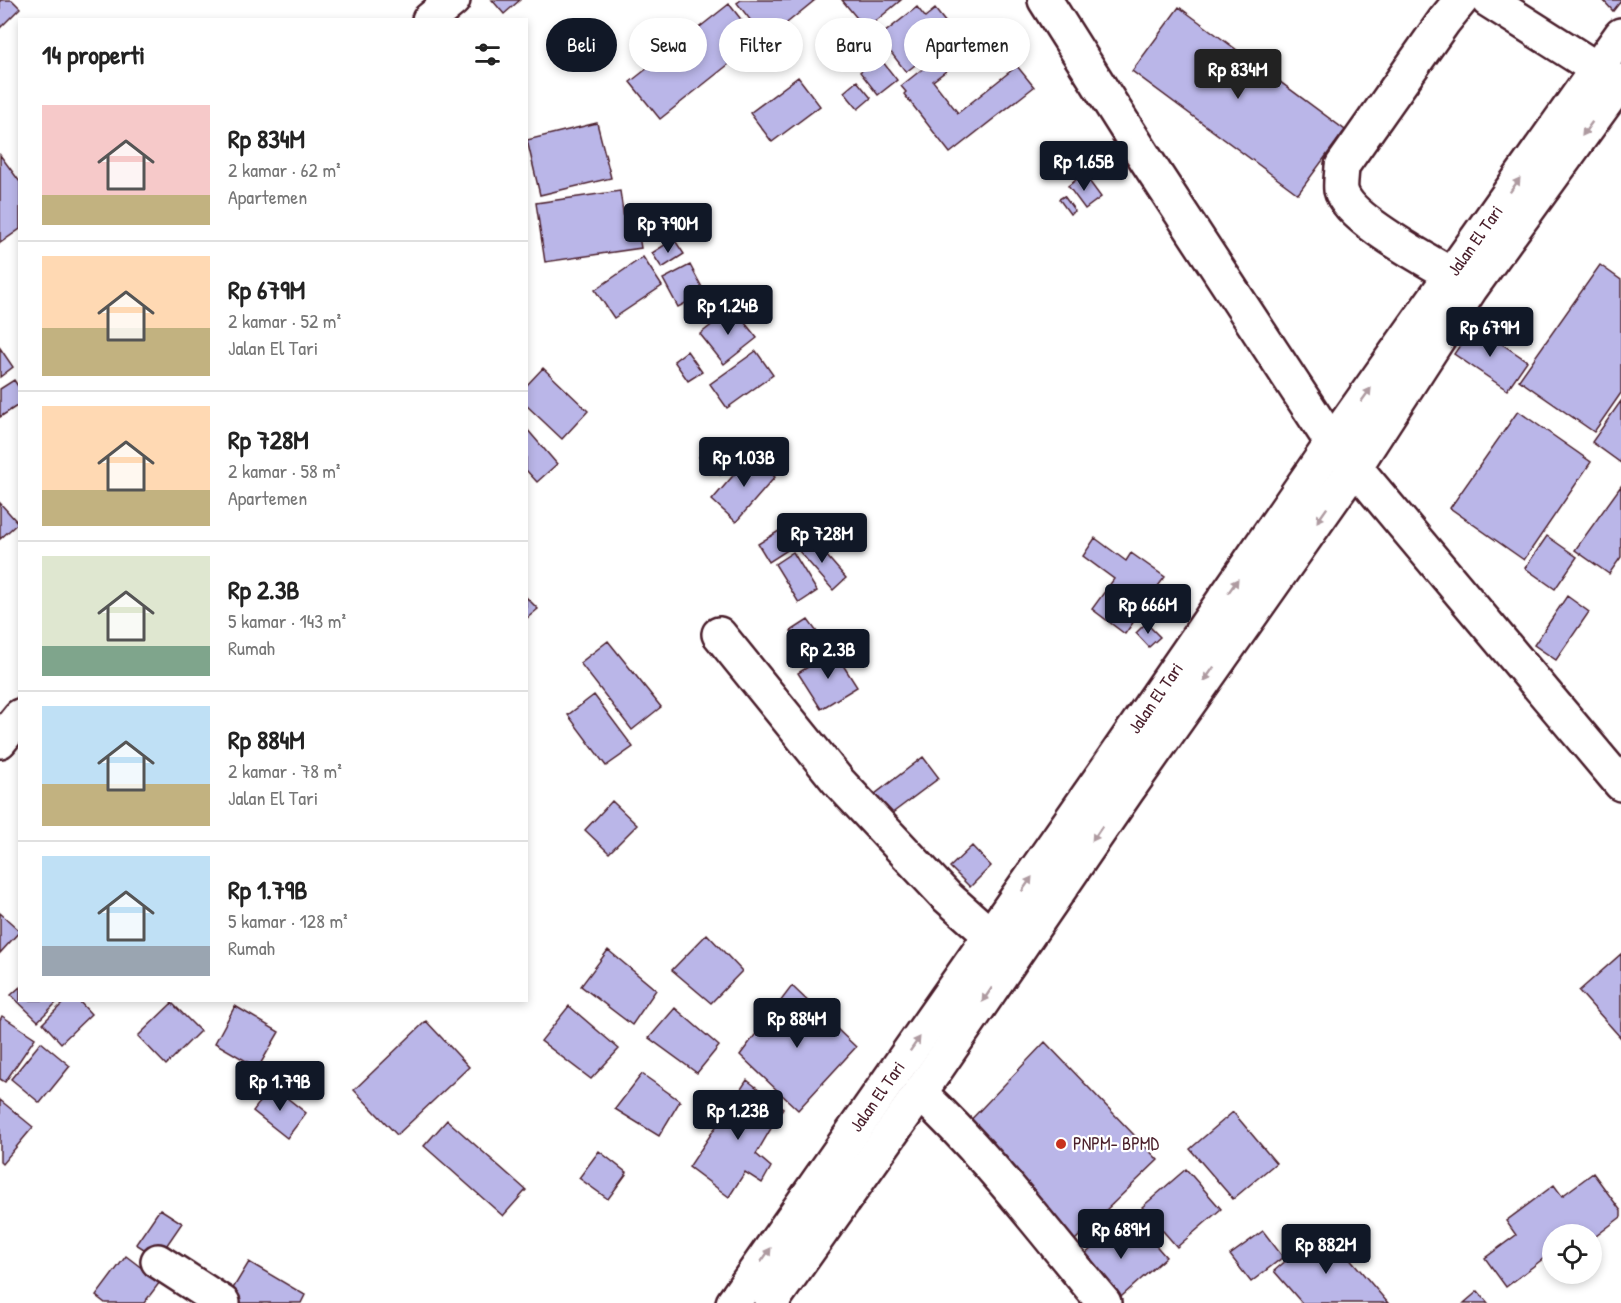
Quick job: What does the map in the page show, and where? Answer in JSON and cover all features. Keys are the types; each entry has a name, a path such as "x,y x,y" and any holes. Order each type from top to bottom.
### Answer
{"street":[{"path":"431,18 453,0"},
{"path":"1045,0 1147,161 1332,443 1355,467 1621,784"},
{"path":"1452,275 1370,225 1350,205 1341,190 1342,166 1461,0"},
{"path":"1488,0 1609,75"},
{"name":"Jalan El Tari","path":"771,1303 920,1093 1127,791 1355,467 1609,75 1621,35"},
{"name":"Jalan El Tari","path":"733,1303 991,936 1332,443 1452,275 1609,75"},
{"path":"719,634 838,781 946,896 991,936"},
{"path":"0,741 18,718"},
{"path":"920,1093 950,1121 1041,1225 1104,1303"},
{"path":"158,1261 223,1303"}],"building":[{"path":"0,0 12,0 20,8 0,28"},
{"path":"492,0 520,0 504,14"},
{"path":"741,0 815,0 793,18 749,18 737,3"},
{"path":"842,0 901,0 879,18 857,18"},
{"path":"1603,0 1621,0 1621,1 1613,11"},
{"path":"729,4 740,18 719,18 719,72 660,119 630,82 643,72 707,72 707,21"},
{"path":"917,7 925,17 935,9 942,18 904,18 904,69 892,54 892,27"},
{"path":"1179,7 1345,130 1298,194 1132,71"},
{"path":"860,72 891,72 897,80 878,95"},
{"path":"919,72 945,72 933,81 958,113 1009,72 1022,72 1034,87 950,153 904,94 906,92 901,86"},
{"path":"798,77 820,106 772,142 750,113"},
{"path":"857,81 871,98 858,109 844,92"},
{"path":"597,123 611,178 540,195 528,140"},
{"path":"0,155 18,179 18,230 0,243"},
{"path":"1084,174 1101,197 1085,209 1068,186"},
{"path":"620,191 626,232 638,230 641,248 545,262 536,203"},
{"path":"1064,196 1075,211 1070,214 1059,199"},
{"path":"674,239 684,254 662,268 652,253"},
{"path":"643,257 662,286 614,318 595,290"},
{"path":"690,265 705,293 678,307 663,279"},
{"path":"1600,265 1621,280 1621,393 1594,432 1519,380"},
{"path":"733,308 757,338 724,364 700,334"},
{"path":"1474,325 1527,361 1507,390 1454,354"},
{"path":"0,348 13,367 0,377"},
{"path":"687,351 702,372 688,381 674,361"},
{"path":"756,351 773,375 727,408 710,384"},
{"path":"543,368 588,411 562,439 528,407 528,384"},
{"path":"14,380 18,386 18,405 0,417 0,389"},
{"path":"1621,401 1621,463 1592,442"},
{"path":"1518,411 1591,462 1524,560 1450,508"},
{"path":"528,430 557,464 537,482 528,472"},
{"path":"712,440 733,458 720,475 699,457"},
{"path":"751,455 775,477 736,522 712,500"},
{"path":"1621,486 1621,557 1609,574 1575,550"},
{"path":"0,503 18,523 0,539"},
{"path":"801,517 811,535 769,562 758,544"},
{"path":"1547,536 1577,557 1555,589 1525,568"},
{"path":"1095,538 1126,561 1131,553 1165,577 1158,586 1165,591 1153,609 1146,604 1125,634 1092,609 1114,579 1083,556"},
{"path":"812,539 846,578 833,590 799,551"},
{"path":"793,552 817,591 799,603 775,564"},
{"path":"1567,596 1589,612 1556,660 1534,645"},
{"path":"528,599 538,609 528,617"},
{"path":"808,620 817,632 800,644 791,631"},
{"path":"1146,623 1160,637 1149,647 1136,633"},
{"path":"608,641 661,707 632,730 580,663"},
{"path":"834,651 857,687 821,709 798,673"},
{"path":"594,695 633,747 606,766 568,715"},
{"path":"923,757 939,778 891,814 875,794"},
{"path":"612,801 637,825 609,853 585,830"},
{"path":"972,846 991,866 970,887 950,867"},
{"path":"0,913 18,929 18,933 0,953"},
{"path":"707,934 742,971 711,1003 672,970"},
{"path":"608,950 656,990 632,1025 581,986"},
{"path":"1621,954 1621,1038 1579,991"},
{"path":"792,986 856,1047 798,1110 740,1055"},
{"path":"18,989 18,1002 11,995"},
{"path":"18,1002 57,1002 38,1021"},
{"path":"64,1002 80,1002 91,1014 61,1043 43,1023"},
{"path":"172,1003 200,1031 166,1065 138,1036"},
{"path":"235,1006 279,1032 258,1068 215,1043"},
{"path":"569,1006 619,1049 591,1079 541,1041"},
{"path":"675,1008 719,1046 697,1073 649,1038"},
{"path":"2,1016 35,1038 5,1082 0,1079 0,1020"},
{"path":"426,1021 469,1067 397,1135 354,1090"},
{"path":"41,1042 70,1066 40,1103 11,1079"},
{"name":"PNPM- BPMD","path":"1045,1042 1158,1160 1074,1241 964,1127"},
{"path":"642,1074 680,1101 659,1136 615,1109"},
{"path":"747,1080 783,1108 756,1154 771,1167 762,1183 745,1172 729,1197 689,1167"},
{"path":"272,1086 306,1113 287,1138 253,1111"},
{"path":"0,1100 33,1127 2,1164 0,1162"},
{"path":"1233,1112 1276,1163 1233,1199 1190,1149"},
{"path":"447,1120 526,1190 503,1216 424,1146"},
{"path":"599,1151 627,1173 608,1199 579,1178"},
{"path":"1186,1169 1221,1209 1177,1247 1142,1207"},
{"path":"1593,1173 1621,1211 1621,1217 1602,1231 1602,1224 1542,1224 1542,1260 1506,1287 1485,1258 1516,1235 1506,1221 1554,1185 1562,1196"},
{"path":"160,1209 182,1223 158,1258 136,1244"},
{"path":"1129,1215 1166,1257 1114,1303 1074,1264"},
{"path":"1324,1228 1388,1303 1302,1303 1274,1271"},
{"path":"1263,1231 1283,1257 1251,1282 1230,1255"},
{"path":"126,1256 160,1282 144,1303 105,1303 96,1296"},
{"path":"249,1262 305,1295 301,1303 231,1303 226,1300"},
{"path":"1478,1291 1488,1303 1464,1303"}],"place":[{"name":"PNPM- BPMD","path":"1061,1144"}]}
